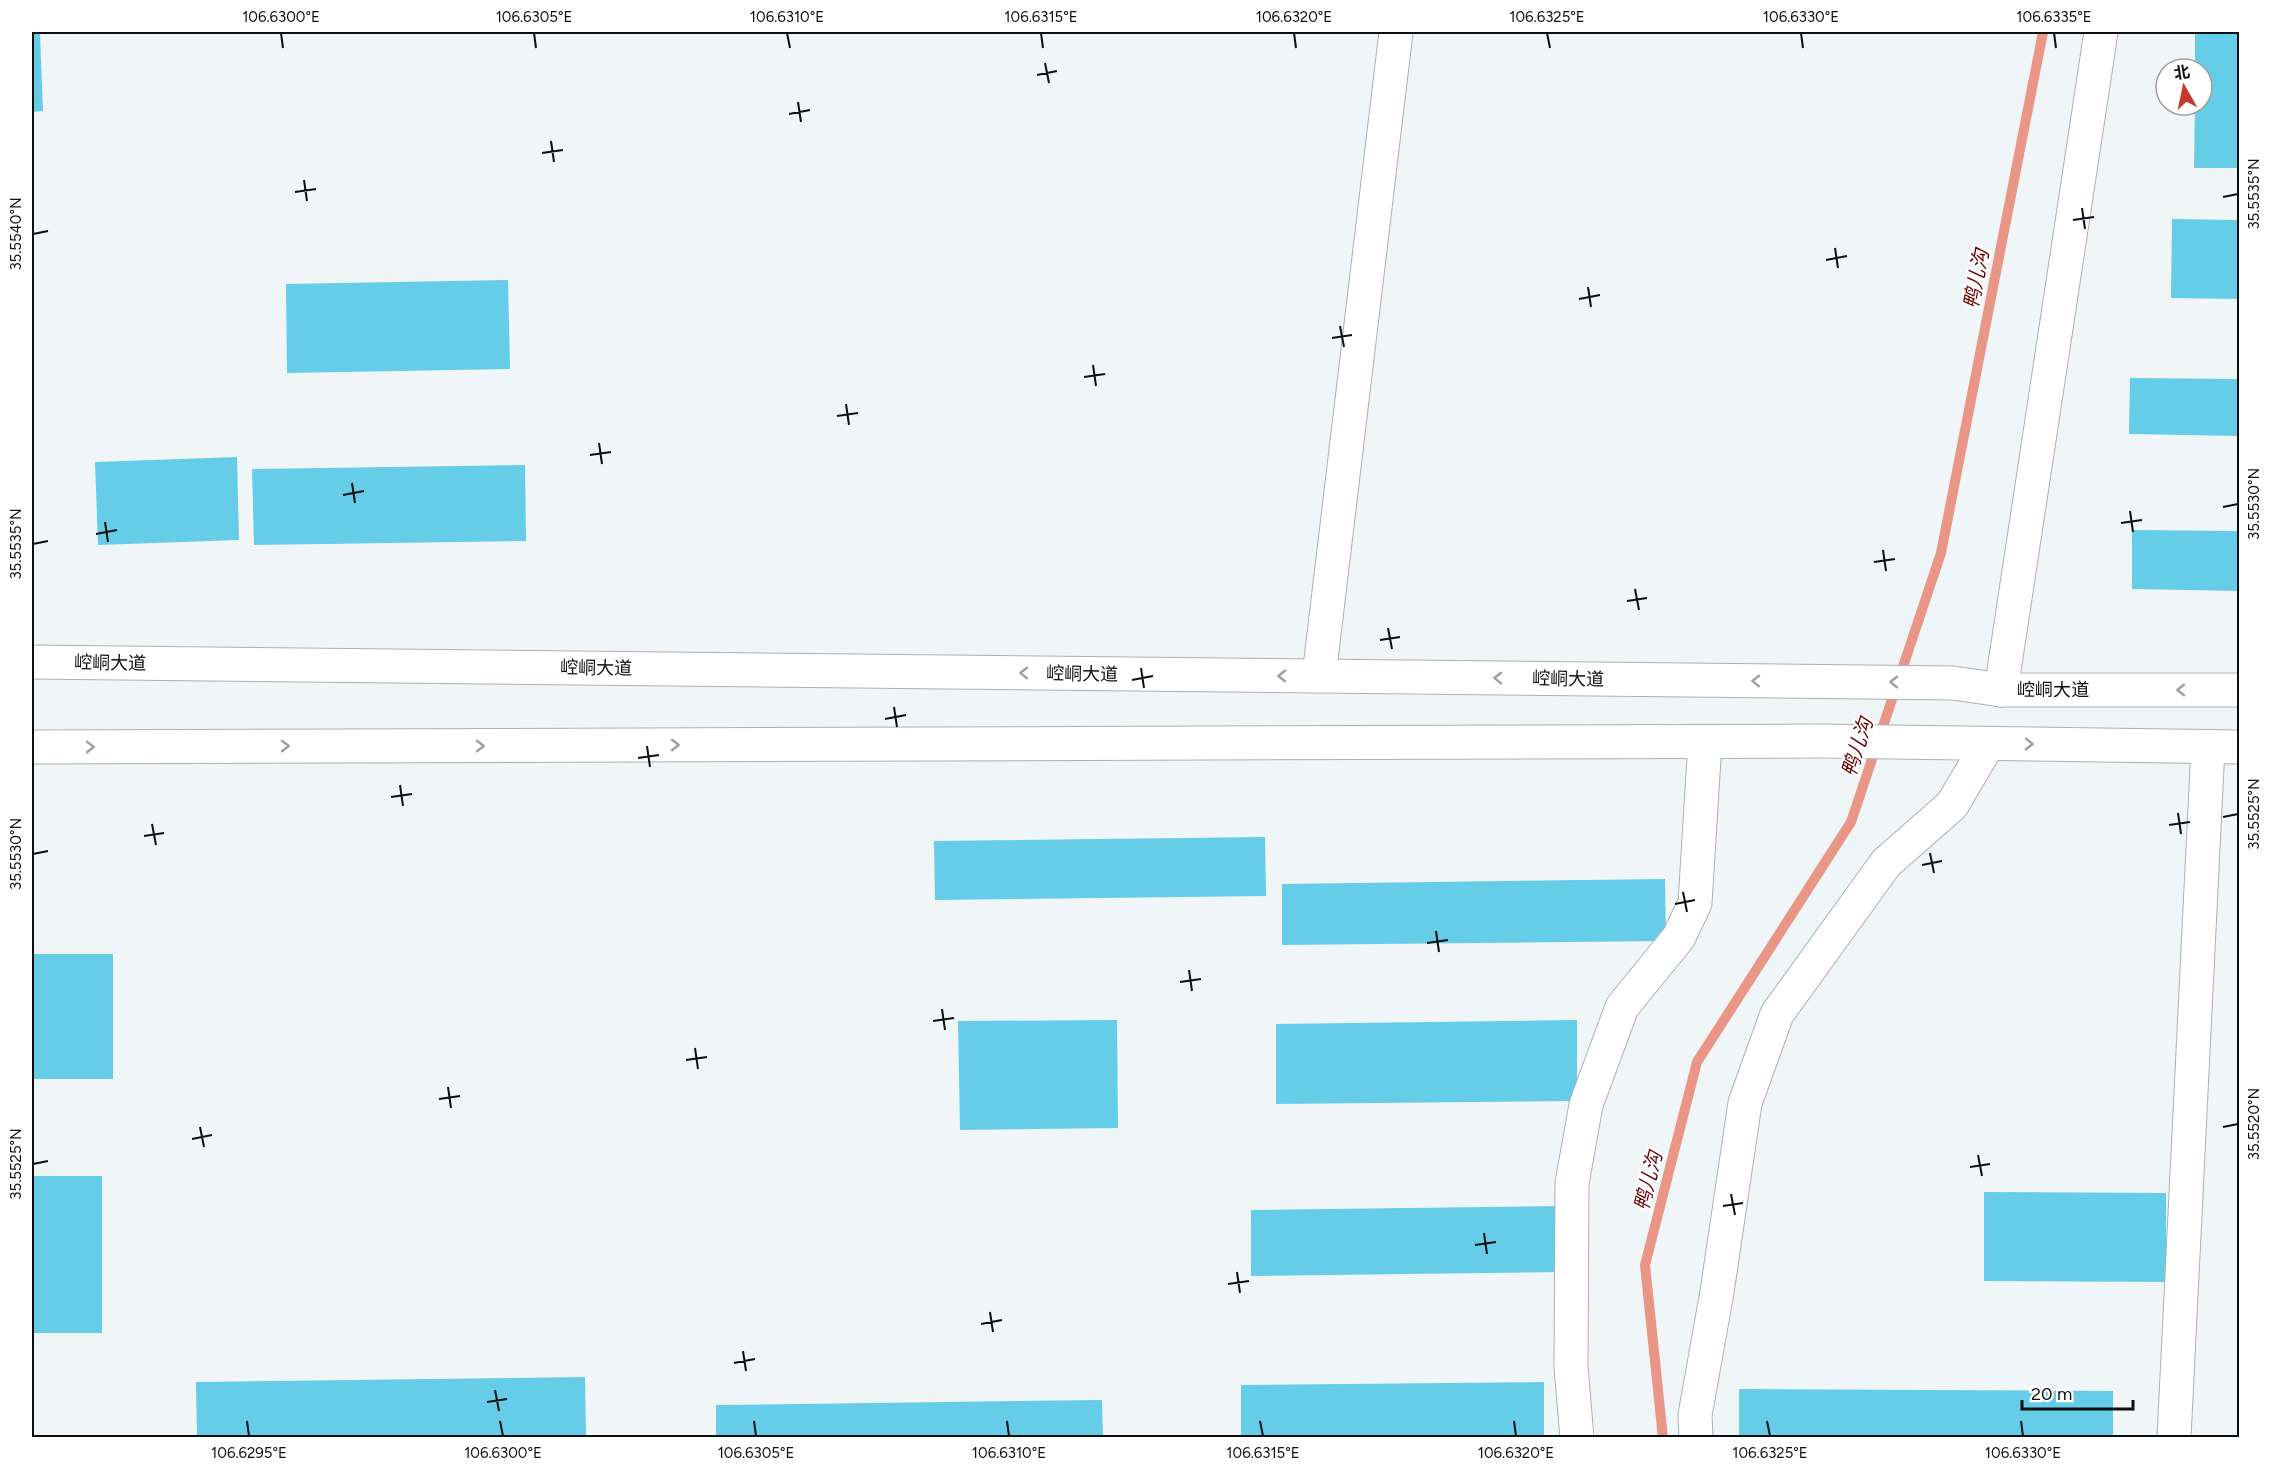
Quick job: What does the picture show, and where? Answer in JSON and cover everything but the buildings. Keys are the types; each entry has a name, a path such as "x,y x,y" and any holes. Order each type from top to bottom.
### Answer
{"main road":[{"path":"1319,676 1396,32"},
{"path":"2001,690 2101,32"},
{"name":"崆峒大道","path":"32,662 1814,681 1953,683 2001,690 2240,690"},
{"path":"32,747 1820,741 2224,747 2174,1437"},
{"path":"1577,1437 1571,1367 1572,1183 1586,1105 1622,1007 1679,937 1695,903 1705,742"},
{"path":"1696,1437 1695,1415 1717,1293 1745,1103 1777,1014 1886,863 1952,805 1988,744"}],"waterway":[{"name":"鸭儿沟","path":"1663,1438 1645,1265 1697,1062 1851,822 1941,553 2043,32"}]}
